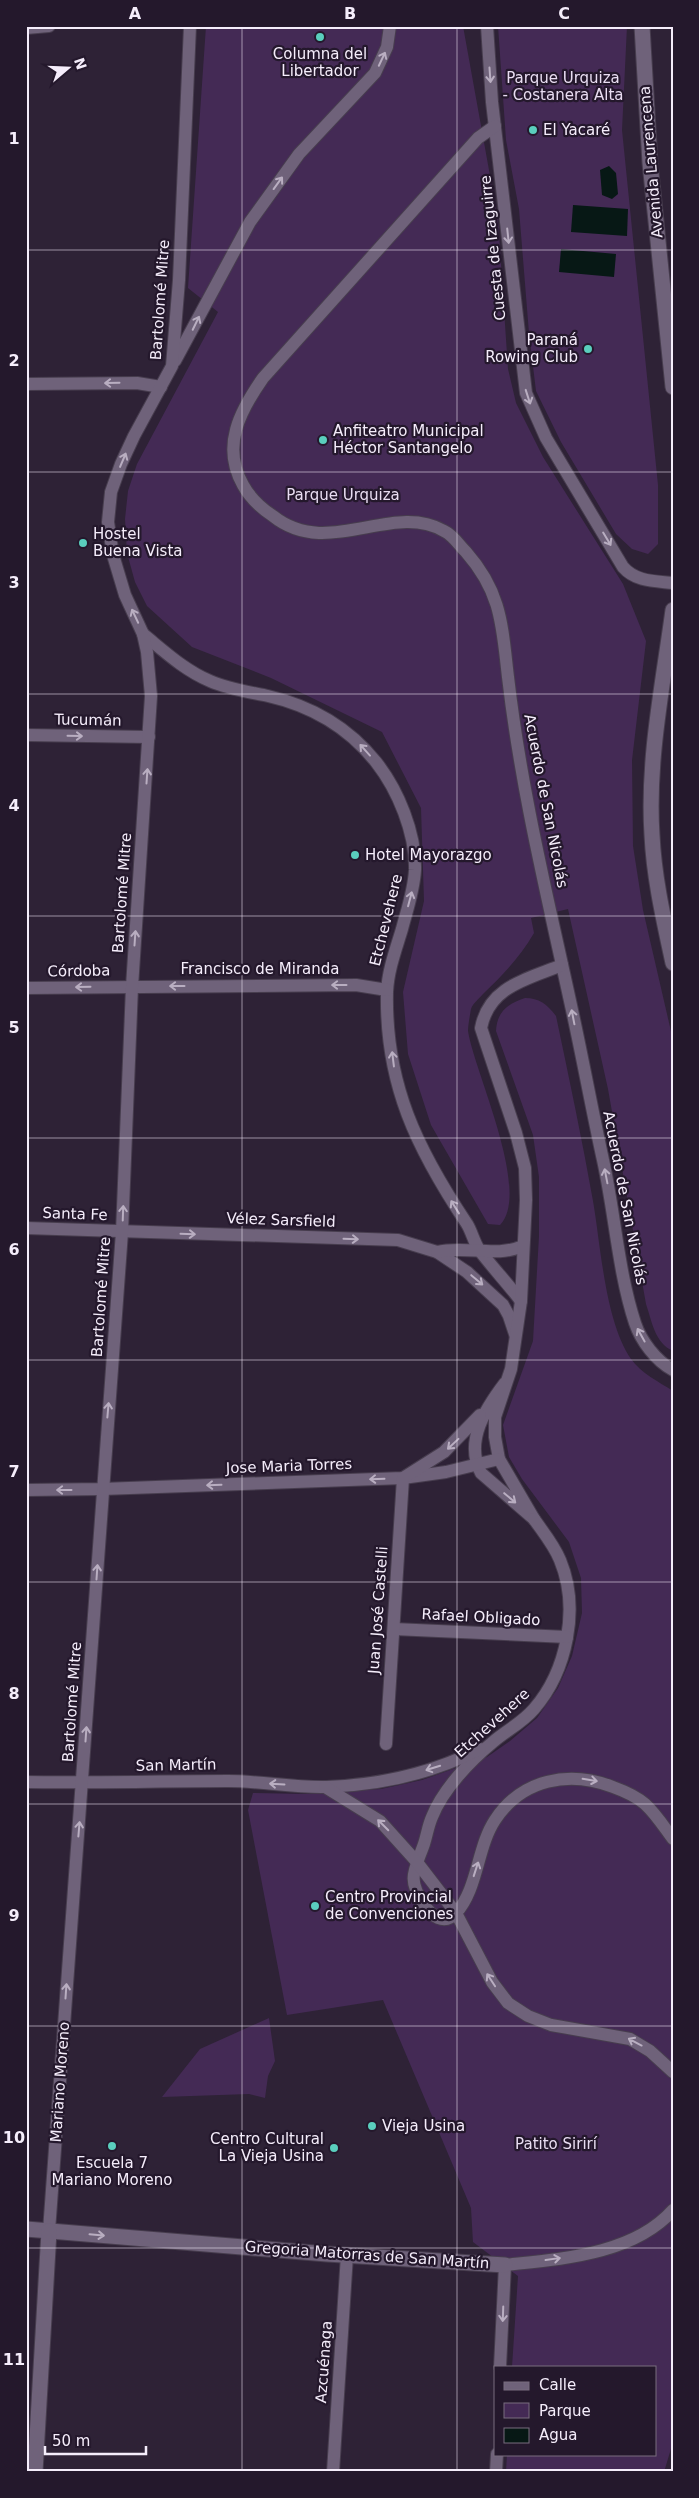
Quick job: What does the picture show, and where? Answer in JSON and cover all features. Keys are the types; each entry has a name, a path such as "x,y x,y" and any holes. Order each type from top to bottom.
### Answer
{"street":[{"path":"26,28 49,26"},
{"name":"Bartolomé Mitre","path":"83,1782 102,1489 122,1232 132,987 151,696 147,652 143,634 125,595 113,555 108,522 111,492 121,464 172,366 179,280 190,26"},
{"path":"172,366 250,222 299,154 374,73 387,47 390,26"},
{"name":"Cuesta de Izaguirre","path":"487,26 495,126 522,373 530,405 546,438 630,575 673,583"},
{"name":"Avenida Laurencena","path":"642,26 648,136 673,387"},
{"name":"Acuerdo de San Nicolás","path":"495,126 478,138 263,378 240,413 236,428 234,452 238,476 248,494 282,524 303,532 332,533 414,522 431,524 448,532 490,583 504,638 520,766 604,1164 626,1287 636,1326 646,1345 663,1365 673,1370"},
{"path":"26,384 137,383 161,387"},
{"path":"673,610 655,753 652,833 655,872 673,963"},
{"name":"Etchevehere","path":"143,634 189,670 211,682 296,704 322,715 348,731 376,762 392,786 403,810 412,843 415,869 412,893 392,964 387,990 395,1081 410,1125 425,1157 470,1229 479,1249 521,1301"},
{"name":"Tucumán","path":"26,735 149,737"},
{"path":"516,1336 521,1301 526,1200 524,1168 507,1102 486,1049 481,1028 484,1013 492,1000 504,990 562,965"},
{"name":"Francisco de Miranda","path":"132,987 356,985 387,990"},
{"name":"Córdoba","path":"26,988 132,987"},
{"name":"Santa Fe","path":"26,1228 122,1232"},
{"name":"Vélez Sarsfield","path":"122,1232 398,1240 437,1252 467,1272 503,1305 516,1336"},
{"name":"Vélez Sarsfield","path":"437,1252 450,1249 479,1249 499,1252 523,1246"},
{"name":"Etchevehere","path":"456,1913 449,1918 438,1919 431,1914 414,1885 412,1875 432,1816 442,1799 465,1770 493,1742 519,1724 546,1695 559,1671 567,1637 567,1583 560,1560 499,1459 495,1437 495,1417 505,1382 511,1369 516,1336"},
{"name":"Etchevehere","path":"505,1382 486,1408 480,1422 476,1441 476,1463 481,1474 534,1519"},
{"path":"403,1478 444,1452 486,1408"},
{"name":"Jose Maria Torres","path":"26,1490 403,1478 446,1472 476,1463 499,1459"},
{"name":"Juan José Castelli","path":"386,1744 403,1478"},
{"name":"Rafael Obligado","path":"394,1629 567,1637"},
{"name":"San Martín","path":"26,1782 231,1781 325,1787 380,1782 421,1772 458,1760 493,1742"},
{"path":"456,1913 466,1896 486,1836 496,1819 510,1801 530,1787 550,1780 572,1777 598,1781 628,1792 644,1803 673,1839"},
{"name":"Mariano Moreno","path":"35,2472 49,2231 83,1782"},
{"path":"325,1787 380,1821 416,1861 456,1913 492,1982 508,2003 528,2016 550,2025 630,2039 650,2051 673,2072"},
{"name":"Gregoria Matorras de San Martín","path":"26,2229 348,2255 505,2265 573,2257 618,2244 636,2238 673,2210"},
{"name":"Azcuénaga","path":"333,2472 348,2255"},
{"path":"500,2366 505,2265"},
{"path":"496,2472 497,2456"}],"green space":[{"name":"Parque Urquiza","path":"206,26 463,26 498,220 508,369 516,403 543,457 623,584 646,641 632,760 633,846 643,910 673,1040 673,1351 662,1343 658,1337 652,1325 646,1304 608,1089 568,909 531,918 534,933 529,942 471,1009 468,1031 506,1160 509,1186 508,1209 500,1225 488,1224 431,1125 408,1054 403,992 424,901 421,808 382,732 271,678 192,647 147,606 135,582 127,553 125,519 128,491 137,464 218,312 188,288"},
{"name":"Paraná Rowing Club","path":"498,26 627,26 622,130 658,485 658,544 648,554 632,549 616,534 561,442 536,391 529,333 519,209 506,140"},
{"name":"Patito Sirirí","path":"525,998 534,999 549,1008 556,1016 589,1178 605,1283 615,1325 622,1343 635,1364 650,1377 673,1391 673,2442 664,2472 506,2472 507,2456 656,2456 656,2366 512,2366 518,2276 473,2242 471,2208 383,2000 287,2015 248,1810 253,1793 305,1794 381,1789 422,1780 487,1757 510,1741 537,1718 558,1688 572,1656 582,1613 581,1578 569,1542 522,1479 509,1457 503,1425 533,1341 539,1236 539,1177 533,1135 496,1031 501,1014 513,1003"},
{"path":"269,2018 275,2061 268,2076 265,2098 249,2094 162,2097 200,2049"}],"water":[{"path":"609,166 616,173 618,194 612,199 602,195 600,170"},
{"path":"573,205 628,209 627,236 571,232"},
{"path":"561,249 616,254 614,277 559,272"}],"place":[{"name":"Columna del Libertador","path":"320,37"},
{"name":"El Yacaré","path":"533,130"},
{"name":"Paraná Rowing Club","path":"588,349"},
{"name":"Anfiteatro Municipal Héctor Santangelo","path":"323,440"},
{"name":"Hostel Buena Vista","path":"83,543"},
{"name":"Hotel Mayorazgo","path":"355,855"},
{"name":"Centro Provincial de Convenciones","path":"315,1906"},
{"name":"Vieja Usina","path":"372,2126"},
{"name":"Escuela 7 Mariano Moreno","path":"112,2146"},
{"name":"Centro Cultural La Vieja Usina","path":"334,2148"}],"park label":[{"name":"Parque Urquiza - Costanera Alta","path":"563,86"}]}
